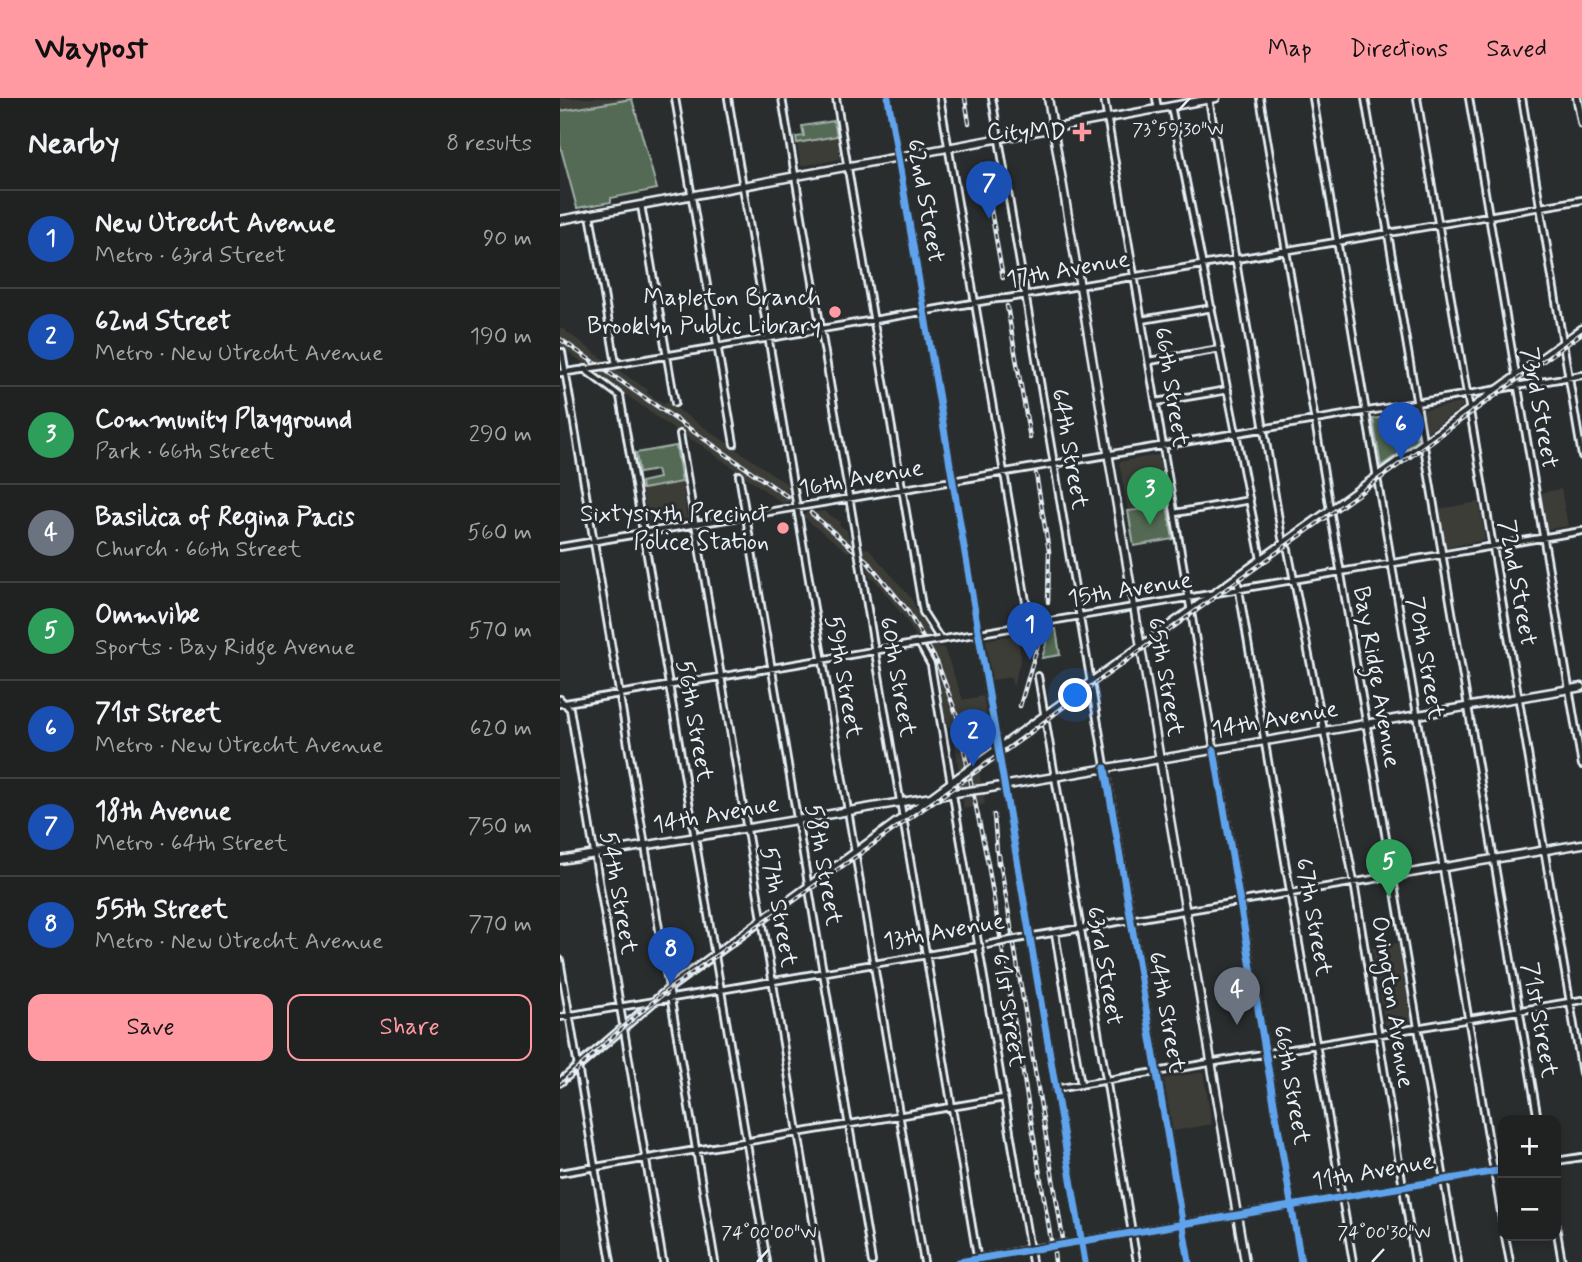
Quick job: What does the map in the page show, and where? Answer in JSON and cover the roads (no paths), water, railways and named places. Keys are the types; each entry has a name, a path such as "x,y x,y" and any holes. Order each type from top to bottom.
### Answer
{"main road":[{"name":"65th Street","path":"1048,98 1245,1262"},
{"path":"560,220 1211,98"},
{"path":"1577,98 1582,124"},
{"path":"560,1082 623,1025 716,953 1582,329"},
{"name":"14th Avenue","path":"560,860 1582,687"},
{"name":"13th Avenue","path":"1392,876 1582,844"}],"street":[{"path":"675,98 734,444"},
{"name":"59th Street","path":"727,98 924,1262"},
{"name":"60th Street","path":"782,98 978,1260"},
{"path":"836,98 923,612 940,640"},
{"name":"62nd Street","path":"888,98 1085,1262"},
{"path":"940,98 1030,625"},
{"name":"64th Street","path":"992,98 1189,1262"},
{"name":"66th Street","path":"1104,98 1301,1262"},
{"path":"1156,98 1158,109"},
{"name":"Ovington Avenue","path":"1211,98 1285,543 1354,882 1415,1262"},
{"name":"Bay Ridge Avenue","path":"1260,98 1458,1262"},
{"name":"70th Street","path":"1313,98 1498,1195"},
{"name":"71st Street","path":"1365,98 1537,1115"},
{"name":"72nd Street","path":"1417,98 1582,1073"},
{"name":"73rd Street","path":"1469,98 1582,765"},
{"path":"1522,98 1582,456"},
{"path":"1171,106 1262,560"},
{"name":"17th Avenue","path":"563,373 1582,200"},
{"path":"641,204 675,403"},
{"path":"590,214 614,364"},
{"path":"1142,320 1212,308"},
{"path":"1149,361 1220,349"},
{"path":"562,352 563,373 715,1262"},
{"name":"56th Street","path":"587,369 620,396 767,1262"},
{"name":"16th Avenue","path":"560,547 1582,374"},
{"path":"1156,402 1228,390"},
{"name":"57th Street","path":"680,434 820,1262"},
{"name":"58th Street","path":"739,475 872,1262"},
{"path":"1175,513 1250,500"},
{"name":"15th Avenue","path":"561,702 1213,595 1582,531"},
{"name":"67th Street","path":"1237,578 1353,1262"},
{"name":"61st Street","path":"919,643 931,665 952,782 957,793 979,946 1032,1262"},
{"name":"63rd Street","path":"1038,676 1137,1262"},
{"name":"54th Street","path":"561,702 570,709 663,1262"},
{"name":"13th Avenue","path":"560,1017 1392,876"},
{"path":"1055,933 1081,1085"},
{"path":"560,960 611,1262"},
{"path":"1055,1089 1582,1000"},
{"path":"560,1173 1004,1098"},
{"path":"1561,1160 1582,1157"},
{"name":"11th Avenue","path":"959,1262 1498,1171"},
{"path":"1506,1241 1510,1262"},
{"path":"1558,1241 1562,1262"}],"railway":[{"path":"965,98 969,123"},
{"path":"983,165 1003,278"},
{"path":"1007,306 1030,438"},
{"path":"560,1085 672,987 1026,736 1083,692 1582,333"},
{"path":"560,339 788,497"},
{"path":"1036,474 1049,551 1048,602"},
{"path":"811,513 867,561 907,610 937,662 957,716 988,864 1051,1240"},
{"path":"1020,706 1040,637"},
{"path":"994,815 998,864"},
{"path":"999,855 1063,1239"},
{"path":"1054,1253 1055,1262"}],"place":[{"name":"CityMD","path":"1082,132"},
{"name":"18th Avenue","path":"989,219"},
{"name":"Mapleton Branch Brooklyn Public Library","path":"835,312"},
{"name":"71st Street","path":"1401,460"},
{"name":"Community Playground","path":"1150,525"},
{"name":"Sixtysixth Precinct Police Station","path":"783,528"},
{"name":"New Utrecht Avenue","path":"1030,660"},
{"name":"62nd Street","path":"973,767"},
{"name":"Ommvibe","path":"1389,897"},
{"name":"55th Street","path":"671,985"},
{"name":"Basilica of Regina Pacis","path":"1237,1025"}]}
